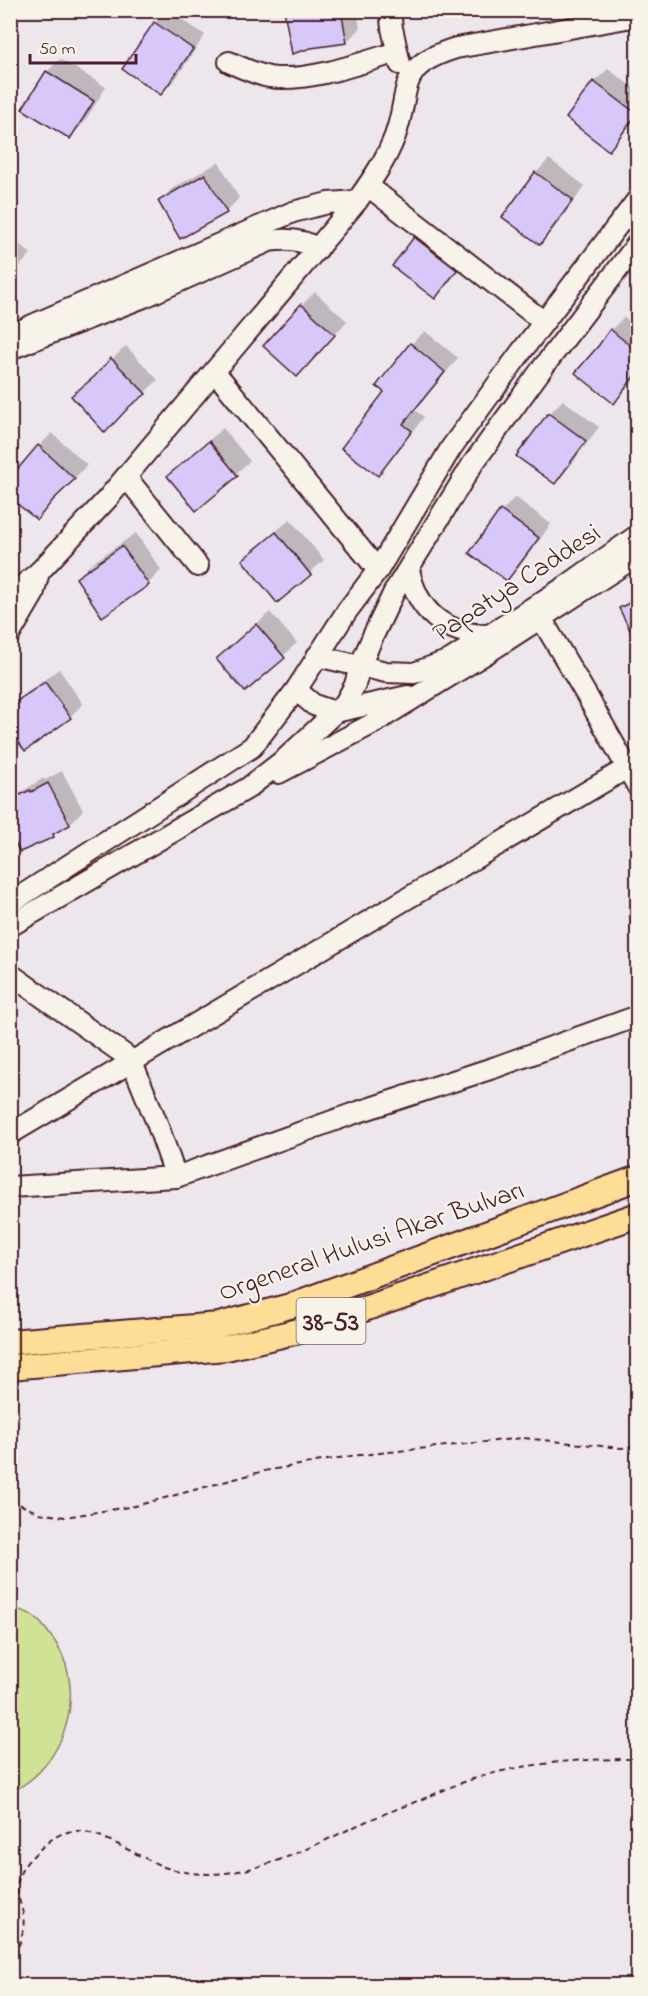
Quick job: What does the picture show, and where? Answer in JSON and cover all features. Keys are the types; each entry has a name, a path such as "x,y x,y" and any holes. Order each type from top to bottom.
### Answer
{"main road":[{"name":"Orgeneral Hulusi Akar Bulvarı","path":"10,1342 219,1325 290,1306 638,1178"},
{"name":"Orgeneral Hulusi Akar Bulvarı","path":"10,1367 226,1348 292,1333 638,1215"}],"street":[{"path":"390,10 405,87"},
{"path":"10,599 39,572 126,477 363,193 380,167 394,137 402,110 405,87 417,67 445,52 638,16"},
{"path":"229,62 269,77 295,78 359,64 397,52"},
{"path":"363,193 544,322"},
{"path":"10,337 28,327 293,212 363,193"},
{"path":"10,903 252,747 296,690 316,656 378,570 451,448 638,199"},
{"path":"10,349 144,297 270,241 299,240 318,249"},
{"path":"10,926 248,788 285,759 345,703 355,685 360,666 394,592 472,465 638,243"},
{"path":"215,372 378,570"},
{"path":"126,477 198,566"},
{"name":"Papatya Caddesi","path":"316,656 386,672 414,673 450,660 565,586 638,535"},
{"name":"Papatya Caddesi","path":"248,788 351,736 638,555"},
{"path":"409,569 411,581 422,604 439,621 462,633 488,635"},
{"path":"10,634 33,595 39,572"},
{"path":"541,618 638,788"},
{"path":"296,690 314,705 335,712 424,692"},
{"path":"10,1134 627,768"},
{"path":"10,974 125,1054 132,1062 176,1177"},
{"path":"10,1187 176,1177 638,1016"}],"path":[{"path":"10,1500 39,1513 65,1517 135,1506 264,1471 351,1456 523,1438 621,1448 638,1446"},
{"path":"10,1965 23,1934 23,1918 17,1889 20,1874 24,1865 49,1840 64,1832 72,1830 89,1832 176,1871 203,1874 227,1872 254,1868 292,1857 358,1825 443,1790 497,1772 561,1761 638,1759"}],"green space":[{"path":"11,1607 28,1613 40,1622 56,1643 65,1663 70,1685 70,1706 57,1748 45,1765 29,1781 11,1792"}],"building":[{"path":"284,10 341,10 347,43 311,48 292,54"},
{"path":"154,22 193,49 161,95 122,69"},
{"path":"46,71 94,101 70,139 22,109"},
{"path":"593,81 637,114 609,151 566,118"},
{"path":"535,172 573,200 540,245 502,217"},
{"path":"205,174 227,213 180,239 158,201"},
{"path":"414,237 457,270 435,299 392,266"},
{"path":"301,304 335,335 297,377 263,346"},
{"path":"610,329 638,352 638,371 614,404 575,373"},
{"path":"410,343 445,372 403,424 412,431 378,476 341,448 384,392 376,386"},
{"path":"111,358 146,394 130,406 105,433 71,396 94,377"},
{"path":"548,413 586,441 555,484 516,456"},
{"path":"209,441 238,476 196,511 167,476"},
{"path":"38,445 75,479 53,500 37,520 10,498 10,478"},
{"path":"500,510 539,538 507,581 469,553"},
{"path":"276,532 311,575 277,603 242,560"},
{"path":"122,546 149,585 102,617 76,578"},
{"path":"638,599 638,646 619,608"},
{"path":"256,624 285,658 245,692 216,659"},
{"path":"45,682 71,718 25,751 10,731 10,706"},
{"path":"48,783 70,825 53,834 54,837 20,852 10,834 10,803 15,801 14,798"}]}
